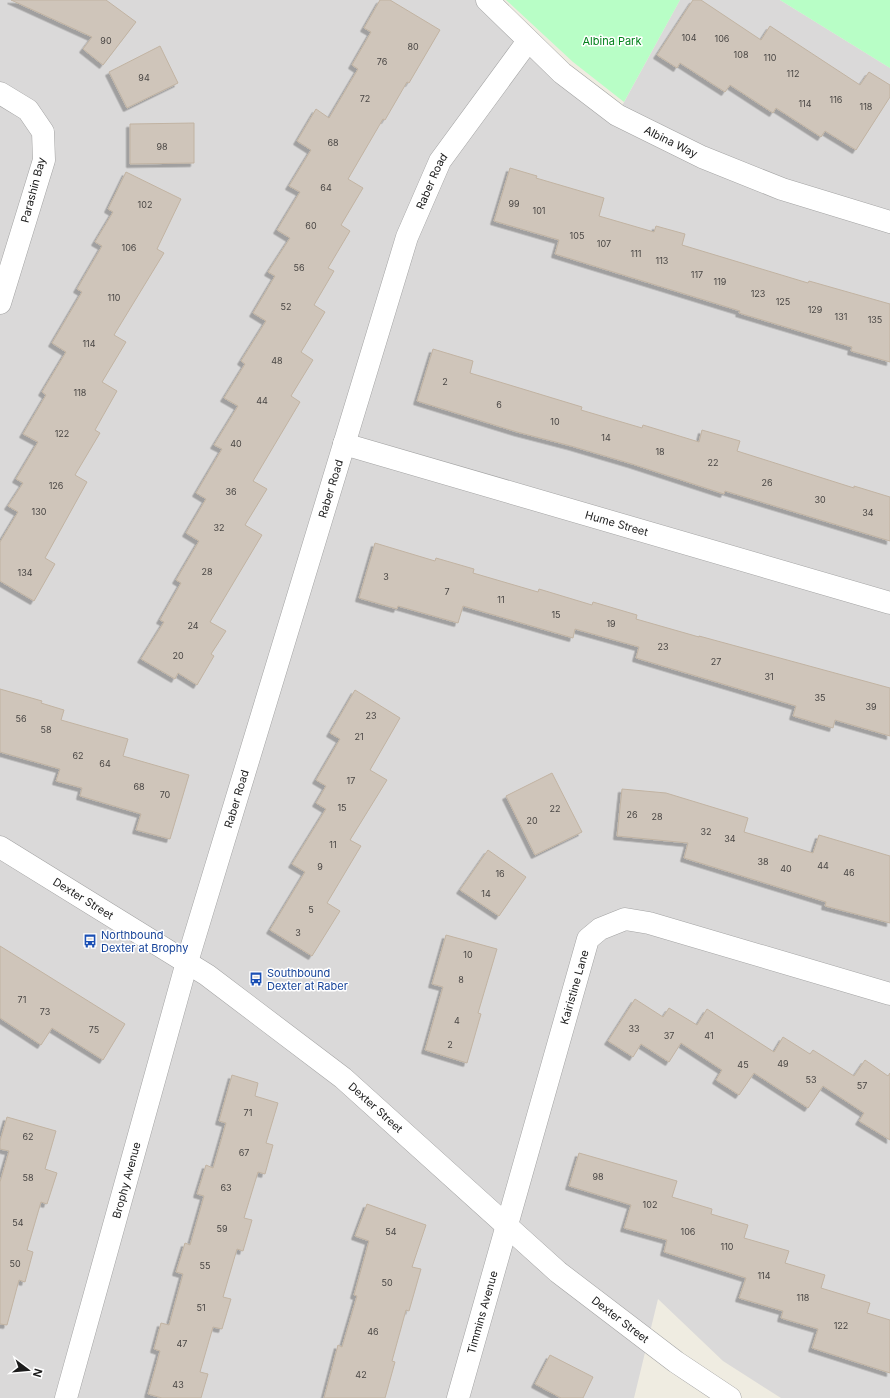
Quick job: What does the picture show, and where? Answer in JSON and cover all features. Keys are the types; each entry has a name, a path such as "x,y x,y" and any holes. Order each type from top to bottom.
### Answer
{"street":[{"name":"Albina Way","path":"487,0 562,73 617,115 702,157 782,189 890,222"},
{"name":"Raber Road","path":"187,962 407,237 440,161 528,41"},
{"name":"Parashin Bay","path":"0,93 28,110 43,132 44,160 0,303"},
{"name":"Hume Street","path":"344,444 890,603"},
{"name":"Dexter Street","path":"0,847 207,975 343,1078 558,1272 676,1362 730,1398"},
{"name":"Kairistine Lane","path":"507,1226 588,939 600,929 625,919 649,923 890,994"},
{"name":"Brophy Avenue","path":"66,1398 187,962"},
{"name":"Timmins Avenue","path":"458,1398 507,1226"}],"shaded area":[{"path":"0,0 487,0 617,115 680,0 780,0 890,68 890,1398 781,1398 723,1361 658,1299 634,1398 0,1398"}],"green space":[{"name":"Albina Park","path":"506,0 680,0 624,102 573,62"},
{"path":"780,0 890,0 890,68"}],"building":[{"path":"11,0 106,0 136,22 103,65 83,49 92,37"},
{"path":"380,0 390,0 440,30 409,83 407,82 385,120 383,119 348,179 363,188 341,225 350,231 328,268 334,271 314,305 325,312 301,352 313,360 291,396 300,402 253,481 267,489 245,525 262,535 210,622 226,631 211,654 214,656 197,685 178,673 175,679 141,659 164,622 160,620 181,583 176,580 199,541 186,533 206,499 196,493 222,449 214,445 238,406 224,398 245,364 241,361 266,321 253,313 275,276 268,272 290,238 277,230 300,192 289,186 311,150 297,141 316,109 329,118 358,69 352,65 371,32 364,28"},
{"path":"693,0 701,0 761,40 770,26 860,85 869,72 890,85 890,97 856,150 825,131 821,137 776,108 773,113 730,85 725,92 680,63 677,68 657,55"},
{"path":"160,46 178,83 127,108 109,72"},
{"path":"194,123 194,163 130,164 130,124"},
{"path":"510,168 537,176 536,178 604,198 599,216 654,232 656,226 685,234 682,245 808,283 809,281 890,304 890,362 851,351 852,347 739,313 740,311 555,254 559,240 494,221"},
{"path":"126,172 181,199 157,249 164,253 114,335 126,342 102,382 117,391 95,430 100,433 75,475 87,482 45,558 55,564 34,601 0,581 0,542 18,512 8,506 23,483 16,479 38,442 23,434 46,395 42,392 66,352 52,343 82,292 77,289 102,246 95,242 113,212 108,209"},
{"path":"433,349 473,361 470,373 582,407 581,410 642,428 643,425 699,442 702,430 740,441 737,451 854,488 854,486 890,497 890,541 725,491 724,494 632,464 517,432 417,401"},
{"path":"375,543 435,561 436,558 474,569 473,573 538,592 539,589 592,605 593,602 637,615 636,619 890,688 890,736 835,720 833,728 793,716 796,706 636,658 639,647 575,629 573,638 463,606 458,623 398,606 397,609 359,598"},
{"path":"0,689 42,701 41,703 64,710 61,720 128,739 123,756 189,775 170,839 136,830 141,814 80,796 82,788 56,781 60,769 0,752"},
{"path":"355,690 400,718 370,770 387,780 350,840 361,846 327,903 340,911 312,956 270,930 305,872 292,864 326,809 316,803 326,786 316,780 340,739 330,733"},
{"path":"552,773 582,832 535,855 506,796"},
{"path":"622,789 666,793 748,818 744,832 813,853 819,835 890,856 890,923 825,906 826,902 684,858 688,843 617,836"},
{"path":"488,850 526,877 499,916 460,890"},
{"path":"446,935 497,949 478,1013 481,1014 467,1063 425,1050 443,987 432,984"},
{"path":"0,946 125,1024 103,1060 52,1028 41,1045 0,1018"},
{"path":"635,999 663,1017 669,1008 697,1025 707,1009 774,1052 783,1037 810,1054 813,1050 854,1076 865,1060 888,1076 890,1073 890,1140 859,1121 864,1113 823,1086 808,1108 754,1073 739,1095 716,1080 722,1070 681,1043 669,1062 641,1044 633,1057 608,1041"},
{"path":"232,1075 258,1083 255,1096 278,1103 266,1143 273,1145 265,1174 258,1172 244,1218 252,1220 243,1251 237,1249 223,1297 231,1299 222,1329 213,1327 200,1372 208,1374 201,1398 162,1398 148,1394 160,1351 154,1349 161,1323 169,1325 183,1274 176,1272 185,1243 190,1245 204,1196 197,1194 206,1165 213,1168 226,1123 219,1121"},
{"path":"7,1117 56,1131 45,1169 57,1173 47,1204 41,1202 27,1250 33,1252 25,1282 19,1280 7,1325 0,1324 0,1182 9,1151 0,1149 0,1141"},
{"path":"579,1153 677,1181 672,1197 712,1209 711,1214 748,1225 744,1238 789,1251 785,1263 825,1275 821,1288 870,1303 867,1313 890,1320 890,1373 812,1348 818,1329 781,1318 783,1311 739,1298 746,1278 664,1252 667,1240 624,1228 631,1205 569,1186"},
{"path":"367,1204 426,1225 412,1267 421,1269 409,1311 406,1310 392,1361 395,1362 385,1398 324,1398 338,1345 342,1347 357,1296 354,1295 369,1241 355,1236"},
{"path":"550,1355 593,1377 583,1398 561,1398 535,1384"}],"place":[{"name":"Northbound Dexter at Brophy","path":"90,941"},
{"name":"Southbound Dexter at Raber","path":"256,979"}]}
